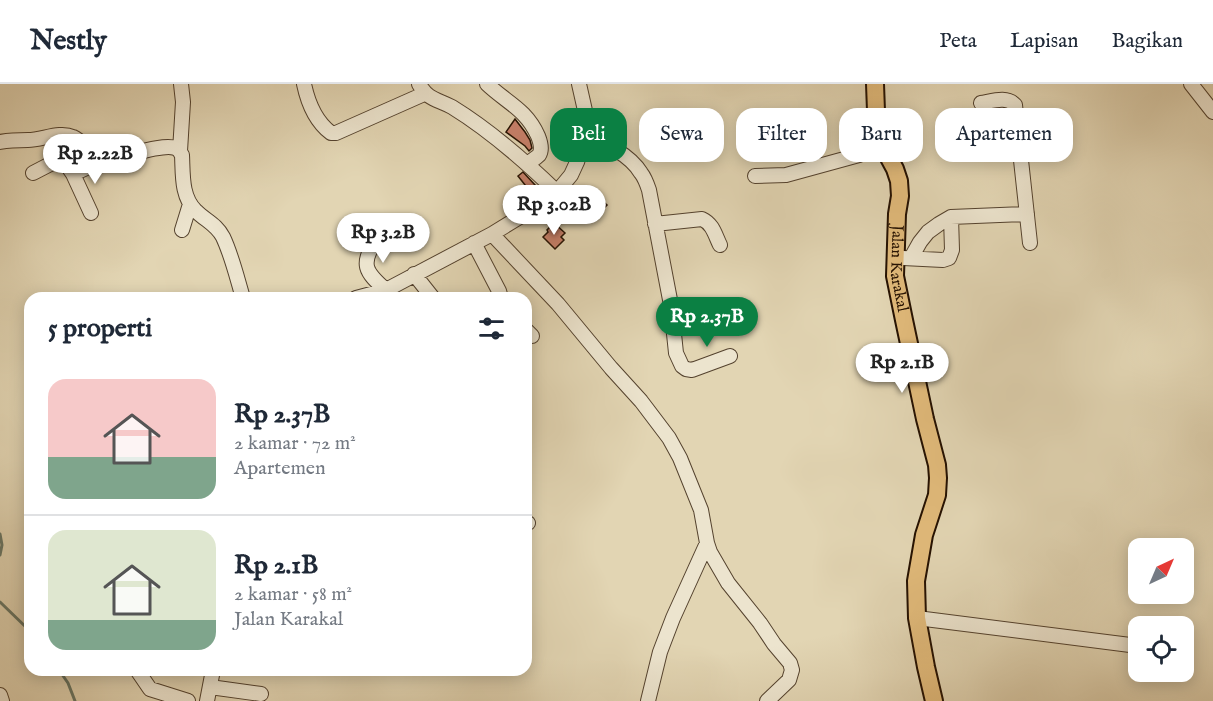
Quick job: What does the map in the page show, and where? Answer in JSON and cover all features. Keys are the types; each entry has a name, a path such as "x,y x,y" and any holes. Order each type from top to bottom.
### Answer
{"main road":[{"name":"Jalan Karakal","path":"875,84 876,108"},
{"name":"Jalan Karakal","path":"891,162 899,181 900,196 897,214 903,258 895,276 937,465 937,495 924,534 916,581 917,618 934,701"}],"street":[{"path":"181,84 183,102 180,151 186,194 190,204 216,226 222,236 241,292"},
{"path":"304,84 313,111 331,133 336,133 422,89 464,115 498,140 557,192"},
{"path":"487,84 526,116 532,125 541,149 539,155 527,164"},
{"path":"579,84 584,108"},
{"path":"1191,84 1213,112"},
{"path":"981,103 1005,99 1015,105 1030,243"},
{"path":"0,142 70,135 94,155 104,160"},
{"path":"73,174 104,160 149,150 171,147 180,151"},
{"path":"33,172 62,158 73,174 92,213"},
{"path":"627,159 640,170 649,190 671,305 676,353 682,366 692,370 730,356"},
{"path":"755,176 786,175 839,160"},
{"path":"378,292 492,234 518,218 557,192 577,162"},
{"path":"182,230 190,204"},
{"path":"903,258 928,232 951,217 1027,214"},
{"path":"903,258 943,260 949,258 952,250 951,217"},
{"path":"655,224 702,219 712,226 720,245"},
{"path":"492,234 558,304 641,401 669,438 680,458 701,510 710,552 728,583 790,663 792,670 789,680 767,701"},
{"path":"376,240 368,252 367,267 375,280 386,290"},
{"path":"474,243 499,292"},
{"path":"414,274 428,292"},
{"path":"648,701 663,644 707,543"},
{"path":"917,618 1128,645"},
{"path":"140,676 150,695 188,701"},
{"path":"207,701 212,676"},
{"path":"210,687 261,694"},
{"path":"0,695 2,701"}],"building":[{"path":"515,119 530,140 532,148 529,151 506,132"},
{"path":"523,172 535,185 529,190 518,176"},
{"path":"598,197 607,205 599,213 590,205"},
{"path":"554,223 565,233 561,237 564,240 555,249 543,237"}],"waterway":[{"path":"0,534 2,545 0,555"},
{"path":"0,602 24,625"},
{"path":"63,676 75,701"}]}
